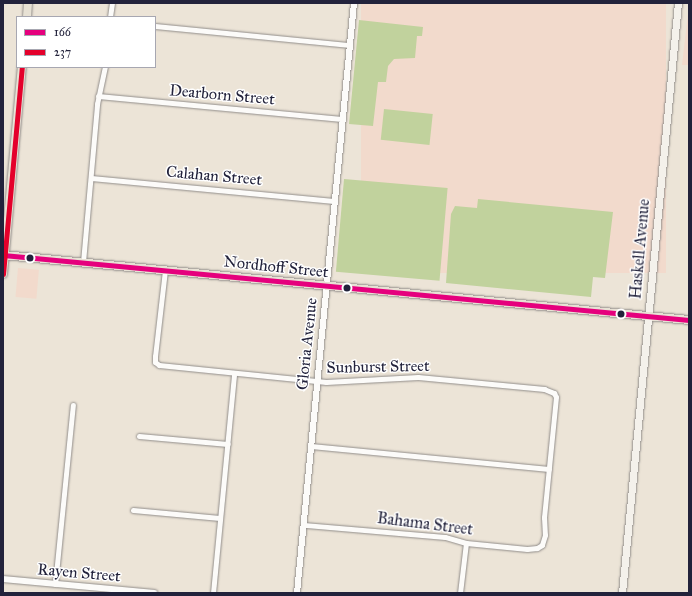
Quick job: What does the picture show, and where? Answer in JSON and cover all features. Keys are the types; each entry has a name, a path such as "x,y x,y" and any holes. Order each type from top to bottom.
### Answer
{"main road":[{"path":"27,16 28,3"},
{"name":"Haskell Avenue","path":"622,593 678,3"},
{"path":"3,274 22,68"},
{"name":"Nordhoff Street","path":"4,255 689,320"}],"street":[{"path":"110,16 112,3"},
{"name":"Gloria Avenue","path":"297,593 354,3"},
{"path":"156,26 350,45"},
{"path":"83,262 98,96 105,68"},
{"name":"Dearborn Street","path":"98,96 342,119"},
{"name":"Calahan Street","path":"91,178 334,201"},
{"name":"Sunburst Street","path":"165,270 155,362 162,366 317,380 418,377 544,388 554,393 557,403 549,469"},
{"path":"213,593 234,373"},
{"path":"55,584 73,405"},
{"path":"139,436 228,444"},
{"path":"311,446 549,469"},
{"name":"Bahama Street","path":"304,525 444,537 466,543 530,550 542,545 545,535 549,469"},
{"path":"133,510 220,518"},
{"path":"460,593 466,543"},
{"name":"Rayen Street","path":"3,579 130,592 154,593"}],"shaded area":[{"path":"361,3 666,3 666,273 361,273"},
{"path":"689,5 689,65 682,65"},
{"path":"18,268 39,270 36,299 15,297"}],"green space":[{"path":"359,20 423,27 422,36 417,36 415,58 394,59 388,66 386,82 378,82 373,126 349,124"},
{"path":"384,109 433,114 429,145 381,140"},
{"path":"344,179 448,188 439,281 336,272"},
{"path":"478,199 613,212 605,278 593,277 591,297 446,283 451,214 455,206 477,208"}],"transit line":[{"name":"237","path":"3,274 22,68"},
{"name":"166","path":"3,255 689,320"}]}
